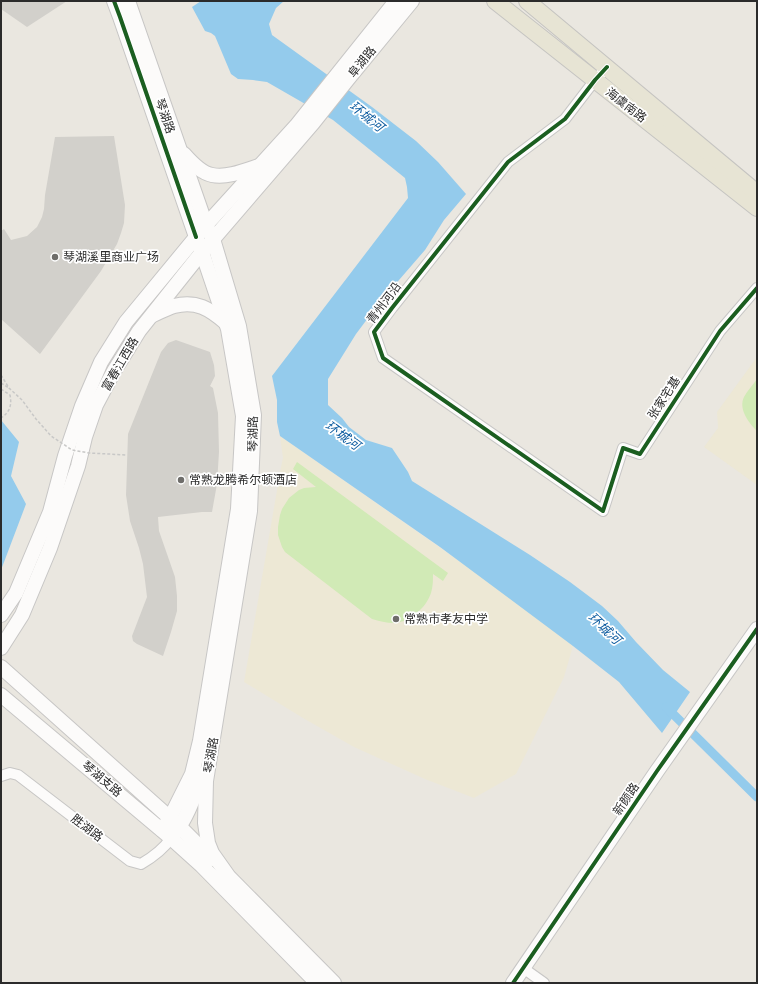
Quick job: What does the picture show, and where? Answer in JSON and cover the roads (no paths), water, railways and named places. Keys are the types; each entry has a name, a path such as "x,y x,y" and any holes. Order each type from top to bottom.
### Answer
{"main road":[{"name":"琴湖路","path":"114,1 228,329 242,416 238,510 200,741 192,774 175,823"},
{"name":"琴湖路","path":"128,1 206,225 213,239 239,326 254,416 250,511 206,781 205,823 208,842 212,853 229,877"},
{"name":"阜湖路","path":"313,123 396,1"},
{"name":"阜湖路","path":"344,76 412,1"},
{"name":"海虞南路","path":"495,1 757,208"},
{"name":"海虞南路","path":"527,1 757,193"},
{"name":"富春江西路","path":"1,615 16,593 50,512 65,456 82,406 101,362 126,322 206,225 296,126 309,109 344,76"},
{"name":"富春江西路","path":"1,648 22,615 50,548 78,466 85,437 96,405 114,371 151,316 202,252 313,123"},
{"path":"181,151 199,169 211,175 223,175 240,172 261,165"},
{"path":"151,316 174,306 192,303 215,313 226,323"},
{"name":"新颜路","path":"513,983 657,771 757,629"},
{"name":"琴湖支路","path":"1,667 193,840"},
{"name":"琴湖支路","path":"1,695 167,834 201,865"},
{"path":"167,834 193,798 204,770 214,734"},
{"name":"琴湖路","path":"193,840 229,877 315,979"},
{"name":"琴湖路","path":"201,865 315,979 334,983"}],"street":[{"name":"青州河沿","path":"603,511 383,358 374,332 508,162 565,119 595,80 607,68"},
{"name":"张家宅基","path":"603,511 623,448 640,454 720,331 757,288"},
{"name":"胜湖路","path":"1,776 10,773 18,775 130,861 141,864 152,858 166,846 167,834"},
{"path":"523,968 544,983"}],"water":[{"path":"201,1 284,1 276,8 269,24 272,35 372,107 416,141 438,162 466,194 444,220 425,250 380,302 356,334 328,379 328,405 349,427 366,440 392,448 408,472 412,481 530,555 570,582 602,606 618,621 663,670 690,692 662,733 619,682 573,646 440,547 280,436 277,422 277,400 272,376 408,198 407,187 405,178 333,120 267,82 238,79 231,74 215,36 205,31 192,7"},
{"path":"1,420 19,442 11,476 26,504 1,570"}],"waterway":[{"name":"环城河","path":"666,707 757,797"}],"place":[{"name":"琴湖溪里商业广场","path":"55,257"},
{"name":"常熟龙腾希尔顿酒店","path":"181,480"},
{"name":"常熟市孝友中学","path":"396,619"}]}
